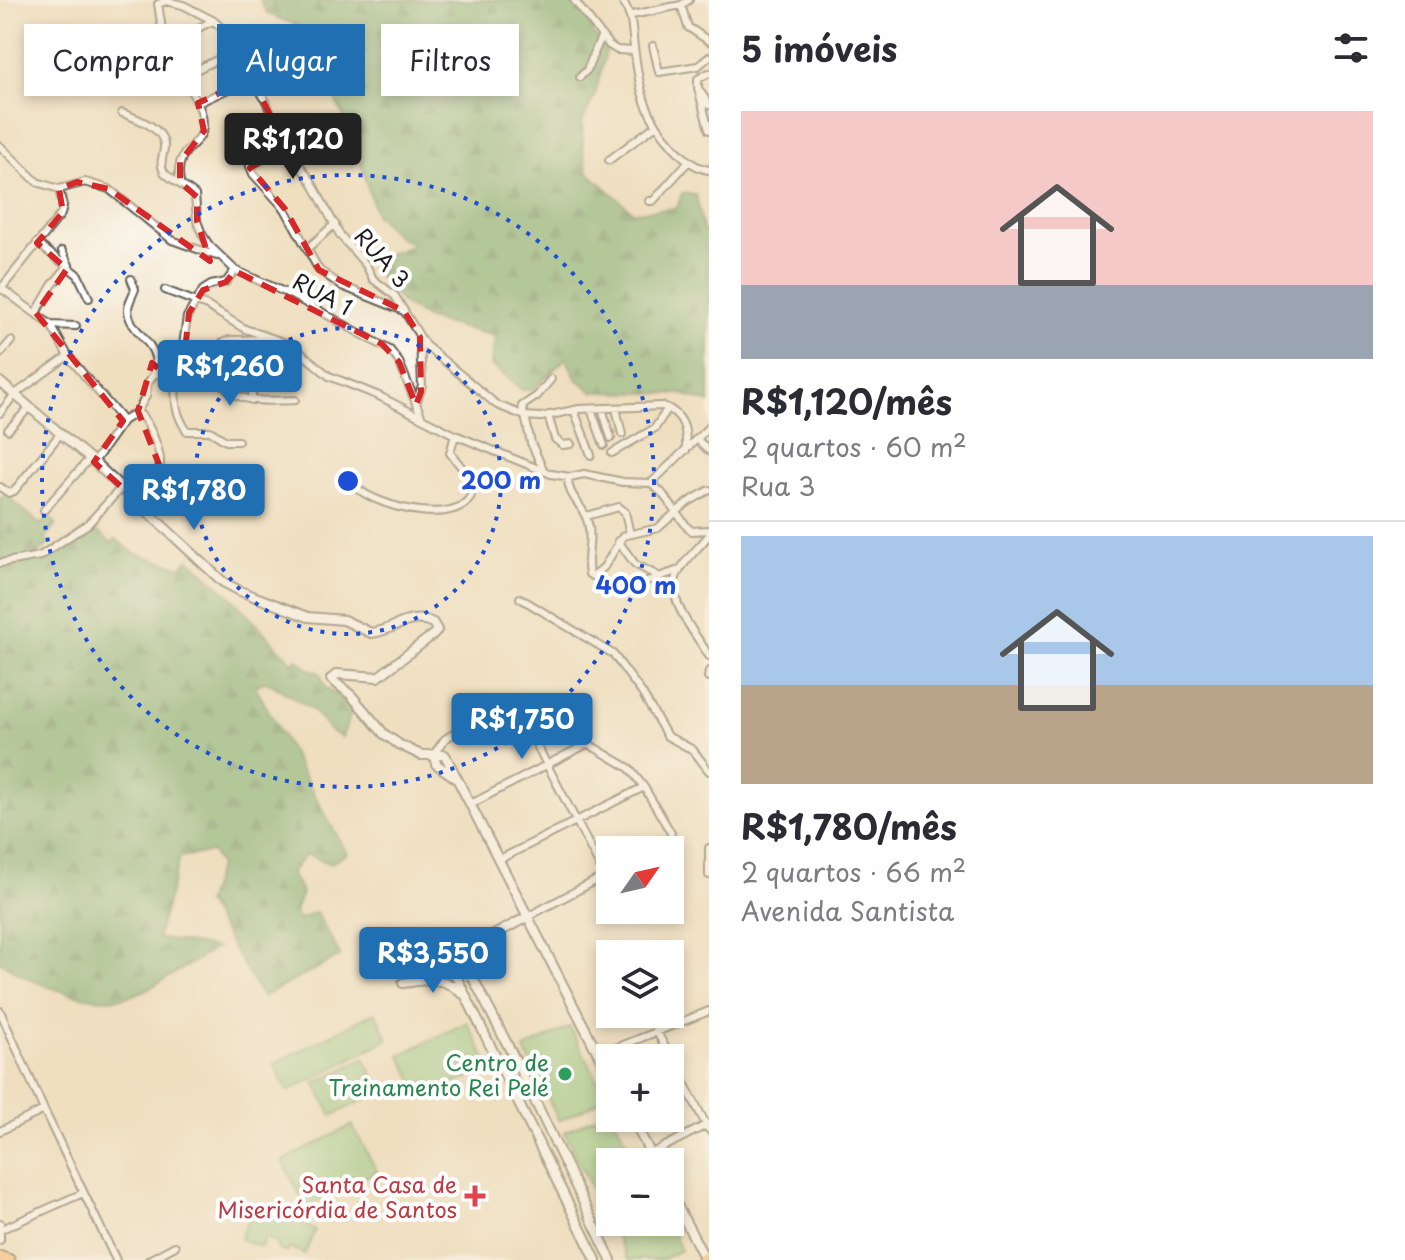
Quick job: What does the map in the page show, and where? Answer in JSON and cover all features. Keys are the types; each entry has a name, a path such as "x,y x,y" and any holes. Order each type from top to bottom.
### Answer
{"main road":[{"path":"0,1257 9,1260"}],"street":[{"path":"188,8 192,0"},
{"path":"574,0 613,48 634,51"},
{"path":"622,0 632,15 634,51 643,97 655,126 689,161 709,170"},
{"path":"651,0 654,10"},
{"path":"632,15 681,5 689,0"},
{"name":"RUA 3","path":"157,2 170,1 217,24"},
{"path":"157,2 162,24"},
{"path":"681,5 688,27 709,41"},
{"path":"201,27 214,21"},
{"path":"580,77 587,70 601,37"},
{"path":"653,46 659,72 698,66 709,57"},
{"path":"709,73 698,79 709,130"},
{"path":"698,88 709,105"},
{"path":"198,103 217,94"},
{"path":"180,182 180,162 203,130 198,103 193,96"},
{"name":"RUA 3","path":"263,96 276,131 311,181 352,252 366,265 373,279 395,296 420,337 439,359 497,405 524,415"},
{"name":"RUA 1","path":"122,113 146,122 155,130 164,146 161,165 164,173 196,197 199,228 209,245 235,270 291,295 390,350 399,362 422,418"},
{"path":"234,121 250,167 264,188 285,209 319,270 342,286 404,311"},
{"path":"609,160 655,126"},
{"path":"0,146 37,182 59,189 85,182 109,189 172,240 194,250 220,256"},
{"path":"250,167 285,146"},
{"path":"649,201 653,201 689,161"},
{"path":"59,189 63,206 61,214 1,289 51,325 68,356 123,421"},
{"path":"307,249 335,224"},
{"path":"37,243 78,275 89,298"},
{"path":"36,313 53,284 69,265 62,251"},
{"path":"235,270 226,282 211,285 200,293 186,320 183,377 176,383 175,404 189,432 210,431 226,441 238,441"},
{"path":"44,510 92,460 123,421 137,412 146,396 148,383 154,374 155,355 129,316 135,289 131,279"},
{"path":"165,290 207,306 245,329 292,345 329,376 455,435 568,477 584,474 623,482 651,483 709,427"},
{"path":"51,325 76,326"},
{"path":"408,411 416,405 422,386 420,337"},
{"path":"274,338 225,342 220,347 219,374 225,387 252,400 295,400"},
{"path":"0,354 11,341"},
{"path":"220,355 284,353"},
{"path":"220,355 252,377 294,376"},
{"path":"0,413 15,394 68,356"},
{"path":"154,374 165,374 176,383"},
{"path":"252,377 252,400"},
{"path":"543,470 531,443 522,406 537,396 551,379"},
{"path":"0,382 92,460 231,587 308,617 344,620 371,633 411,620 433,623 437,630 434,634 378,677 337,674 330,677 357,702 384,734 421,755 445,755 596,1051"},
{"path":"8,430 30,407"},
{"path":"524,415 602,408 668,408 684,424 686,450"},
{"path":"602,408 611,438"},
{"path":"616,408 622,434"},
{"path":"612,453 655,428 668,408"},
{"path":"591,409 604,445"},
{"path":"574,410 591,455"},
{"path":"137,412 149,425 160,462 157,474 137,501"},
{"path":"548,415 557,441 563,445 571,444"},
{"path":"0,487 9,493 18,486 61,433"},
{"path":"355,486 377,502 422,512 461,505 468,501 473,488 467,474 450,453 455,435"},
{"path":"697,439 709,451"},
{"path":"568,477 570,493 586,516 591,539 587,566 591,575 604,567 618,541 630,534 658,528 676,511 709,490"},
{"path":"651,483 692,531 709,532"},
{"path":"0,563 40,556 88,524 122,487"},
{"path":"586,516 619,507 625,512 630,534"},
{"path":"709,532 680,570 675,579 674,594 709,656"},
{"path":"618,541 635,564 658,576"},
{"path":"618,591 680,570"},
{"path":"520,598 613,654 642,693 667,736 693,750 709,771"},
{"path":"708,677 709,671"},
{"path":"434,754 445,739 461,729 520,713 540,712 587,744 621,762 644,787 672,836"},
{"path":"520,713 596,854"},
{"path":"471,804 587,744"},
{"path":"498,860 644,787"},
{"path":"709,848 709,875"},
{"path":"454,956 596,881"},
{"path":"454,956 467,1000 582,1215 611,1260"},
{"path":"454,956 517,1063 582,1215 596,1260"},
{"path":"403,983 442,980 453,985 467,1000"},
{"path":"0,1011 116,1260"},
{"path":"624,1044 709,1011"},
{"path":"0,1031 8,1027"},
{"path":"656,1030 708,1126 670,1148"},
{"path":"0,1131 44,1110"},
{"path":"0,1240 1,1226 83,1193"},
{"path":"684,1218 705,1258"},
{"path":"149,1260 175,1246"}],"highlighted area":[{"path":"252,78 285,146 250,168 285,209 319,270 404,311 420,337 421,392 416,405 399,362 382,344 235,271 226,282 203,290 189,313 182,379 176,383 152,363 138,411 160,467 137,501 94,462 123,421 36,313 67,269 37,243 63,212 59,189 77,182 109,189 210,261 197,221 197,197 180,182 180,162 204,131 198,103"}],"green space":[{"path":"260,0 580,0 593,34 607,48 595,95 583,120 583,149 588,172 633,212 677,208 682,193 696,195 703,229 709,235 709,403 682,394 593,392 576,378 566,358 534,389 522,390 491,365 495,336 428,319 402,303 378,275 389,254 411,246 411,242 398,237 376,215 350,128 333,96 365,96 365,24 294,24 267,14"},
{"path":"6,495 41,525 49,517 57,524 45,538 49,544 33,558 17,565 56,550 91,526 111,543 116,539 134,553 181,567 189,559 227,593 293,663 297,659 307,668 320,673 325,687 353,707 342,737 330,731 312,709 266,681 255,686 347,854 330,864 306,854 291,873 302,893 295,912 299,919 316,912 341,956 262,997 206,903 219,865 212,852 180,857 157,938 216,948 151,987 124,997 87,997 49,987 0,962 0,497"},
{"path":"375,1012 388,1039 288,1092 274,1064"},
{"path":"467,1022 490,1067 423,1099 400,1055"},
{"name":"Centro de Treinamento Rei Pelé","path":"570,1027 596,1078 596,1103 559,1121 524,1049"},
{"path":"364,1058 381,1091 332,1116 315,1083"},
{"path":"596,1117 596,1132 621,1132 630,1148 596,1148 596,1197 564,1132"},
{"path":"352,1125 377,1171 306,1208 283,1161"},
{"path":"254,1204 315,1230 305,1254 290,1248 287,1253 277,1249 278,1244 265,1238 261,1247 240,1239"},
{"path":"616,1236 674,1236 681,1250 661,1260 628,1260"}],"place":[{"name":"Centro de Treinamento Rei Pelé","path":"565,1074"},
{"name":"Santa Casa de Misericórdia de Santos","path":"475,1196"}]}
